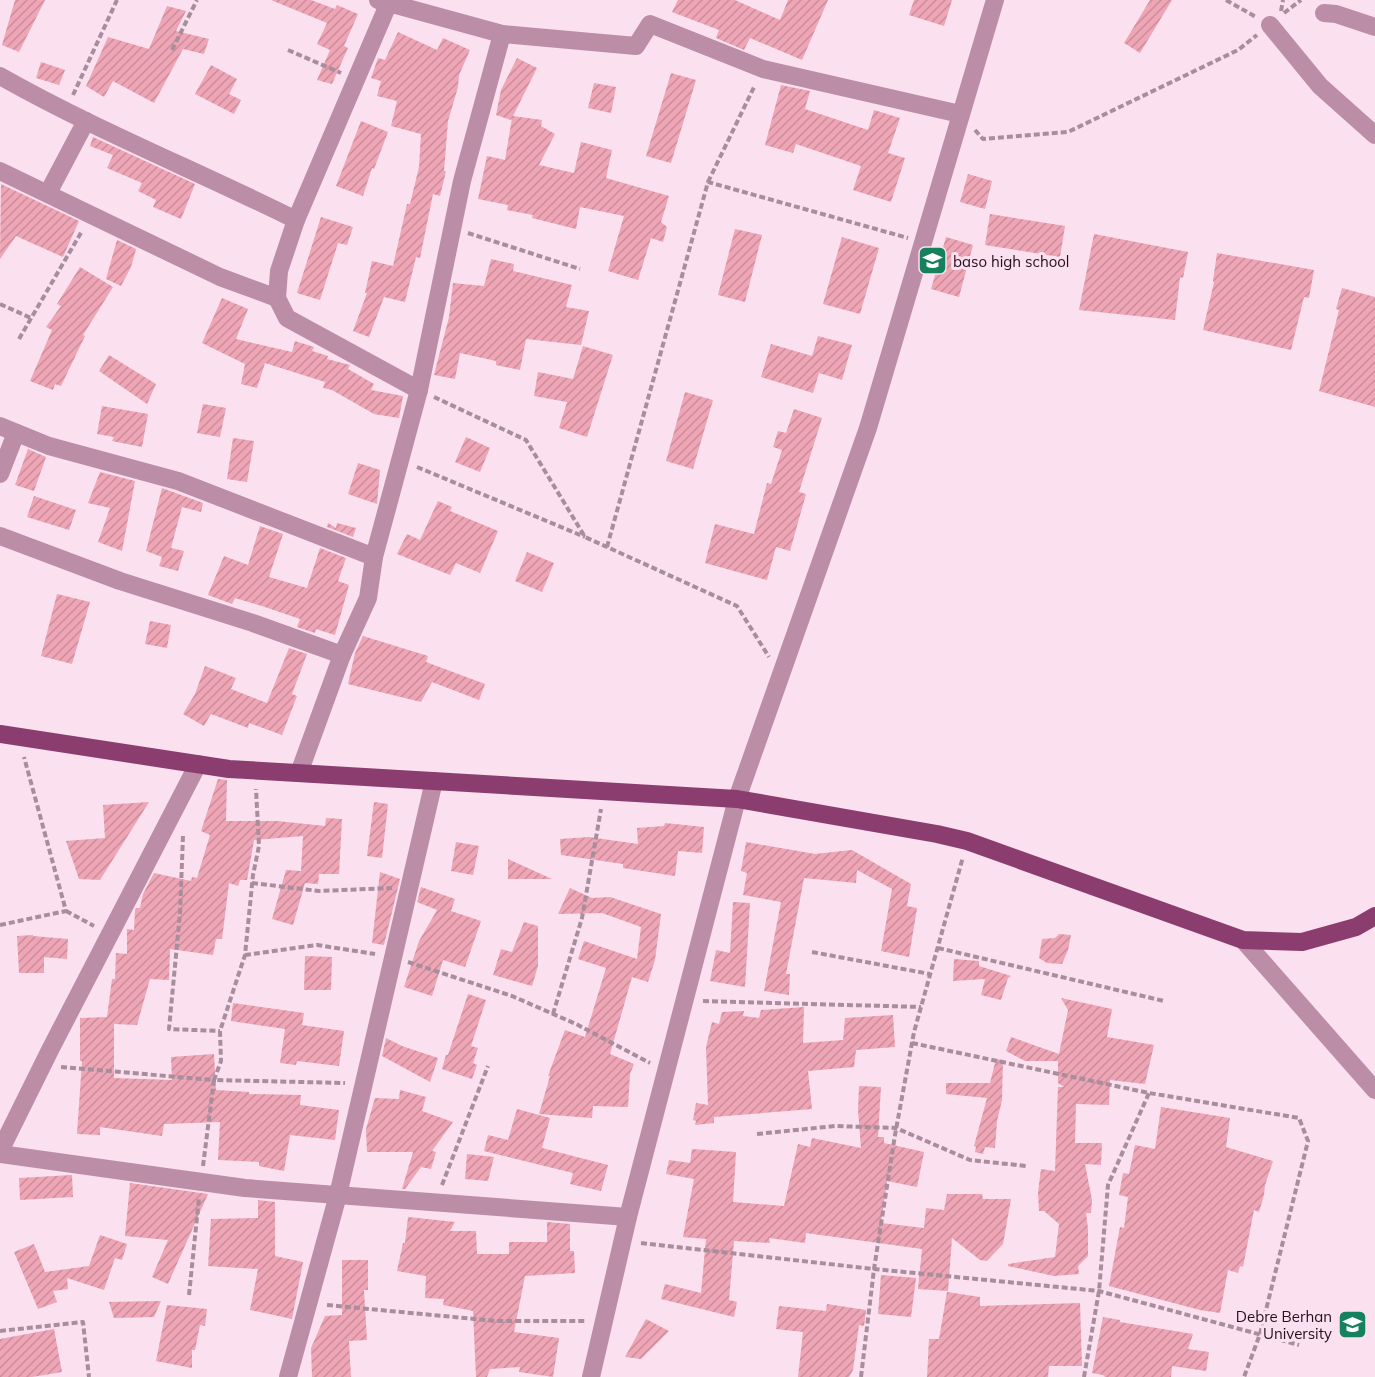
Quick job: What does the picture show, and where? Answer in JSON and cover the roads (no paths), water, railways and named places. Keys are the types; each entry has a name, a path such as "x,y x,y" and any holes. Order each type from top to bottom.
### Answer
{"main road":[{"path":"0,734 198,764 255,770 736,799 967,841 1243,940 1302,942 1356,927 1375,916"}],"street":[{"path":"591,1377 628,1217 736,799 868,428 995,0"},
{"path":"418,390 287,318 277,298 279,271 296,220 385,1 502,34 636,46 650,24 762,69 960,114"},
{"path":"1324,13 1335,14 1375,27"},
{"path":"1270,25 1320,86 1375,135"},
{"path":"299,773 342,655 368,598 374,557 418,390 462,181 502,34"},
{"path":"0,76 65,112 213,179 296,220"},
{"path":"48,194 86,122"},
{"path":"0,171 220,277 277,298"},
{"path":"0,474 8,429 49,446 178,481 374,557"},
{"path":"0,536 120,581 253,623 342,655"},
{"path":"198,764 42,1065 0,1153 245,1188 628,1217"},
{"path":"288,1377 338,1195 434,781"},
{"path":"1243,940 1375,1090"}],"place":[{"name":"baso high school","path":"932,261"},
{"name":"Debre Berhan University","path":"1353,1325"}]}
